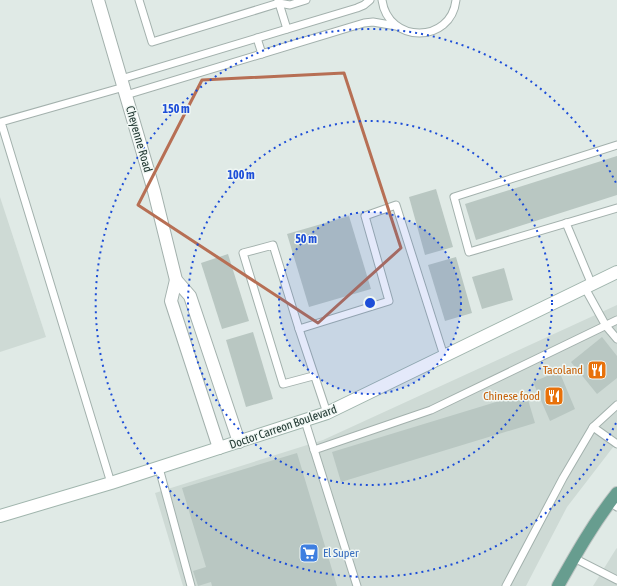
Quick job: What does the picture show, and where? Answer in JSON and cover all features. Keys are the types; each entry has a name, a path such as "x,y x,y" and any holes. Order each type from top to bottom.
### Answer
{"main road":[{"name":"Cheyenne Road","path":"98,0 154,191 176,280 171,301 219,448"},
{"name":"Doctor Carreon Boulevard","path":"0,516 159,468 327,413 617,272"},
{"name":"Cheyenne Road","path":"176,280 190,296 239,442"},
{"path":"558,586 574,558 615,501"}],"lane":[{"path":"139,0 152,42 278,2 290,5 306,0"},
{"path":"124,87 256,38 357,8 370,0"},
{"path":"382,0 386,14 396,26"},
{"path":"111,483 1,122 124,87 262,54 364,23 373,22 396,26 417,34 425,33 436,30 448,20 454,10 456,0"},
{"path":"278,2 287,28"},
{"path":"256,38 262,54"},
{"path":"617,145 454,197 469,252 617,208"},
{"path":"299,329 389,301 365,216 396,204 444,356"},
{"path":"566,223 588,286 606,326 617,339"},
{"path":"314,376 283,384 243,253 273,245 327,413"},
{"path":"314,450 431,410 617,320"},
{"path":"506,586 563,478 593,427 617,405"},
{"path":"305,421 357,586"},
{"path":"593,427 617,444"},
{"path":"159,468 191,586"},
{"path":"574,558 617,580"}],"highlighted area":[{"path":"344,73 401,248 318,323 138,205 202,80"}],"shaded area":[{"path":"0,197 46,337 0,352"},
{"path":"617,305 617,442 567,507 526,586 183,586 155,493 323,440"},
{"path":"617,548 617,586 593,586 616,549"}],"building":[{"path":"617,156 617,195 476,240 465,204"},
{"path":"436,189 453,247 425,255 409,197"},
{"path":"349,216 371,289 309,307 287,234"},
{"path":"228,254 249,321 222,329 201,263"},
{"path":"456,257 472,313 445,321 428,265"},
{"path":"504,268 513,300 482,309 472,277"},
{"path":"253,332 273,399 246,407 226,340"},
{"name":"Tacoland","path":"602,337 617,356 617,378 597,394 571,362"},
{"name":"Chinese food","path":"559,371 575,409 550,421 533,382"},
{"path":"526,393 535,423 341,482 332,452"},
{"path":"297,453 337,586 212,586 211,582 198,586 193,571 206,567 182,488"}],"place":[{"name":"Tacoland","path":"597,370"},
{"name":"Chinese food","path":"554,396"},
{"name":"El Super","path":"309,553"}]}
